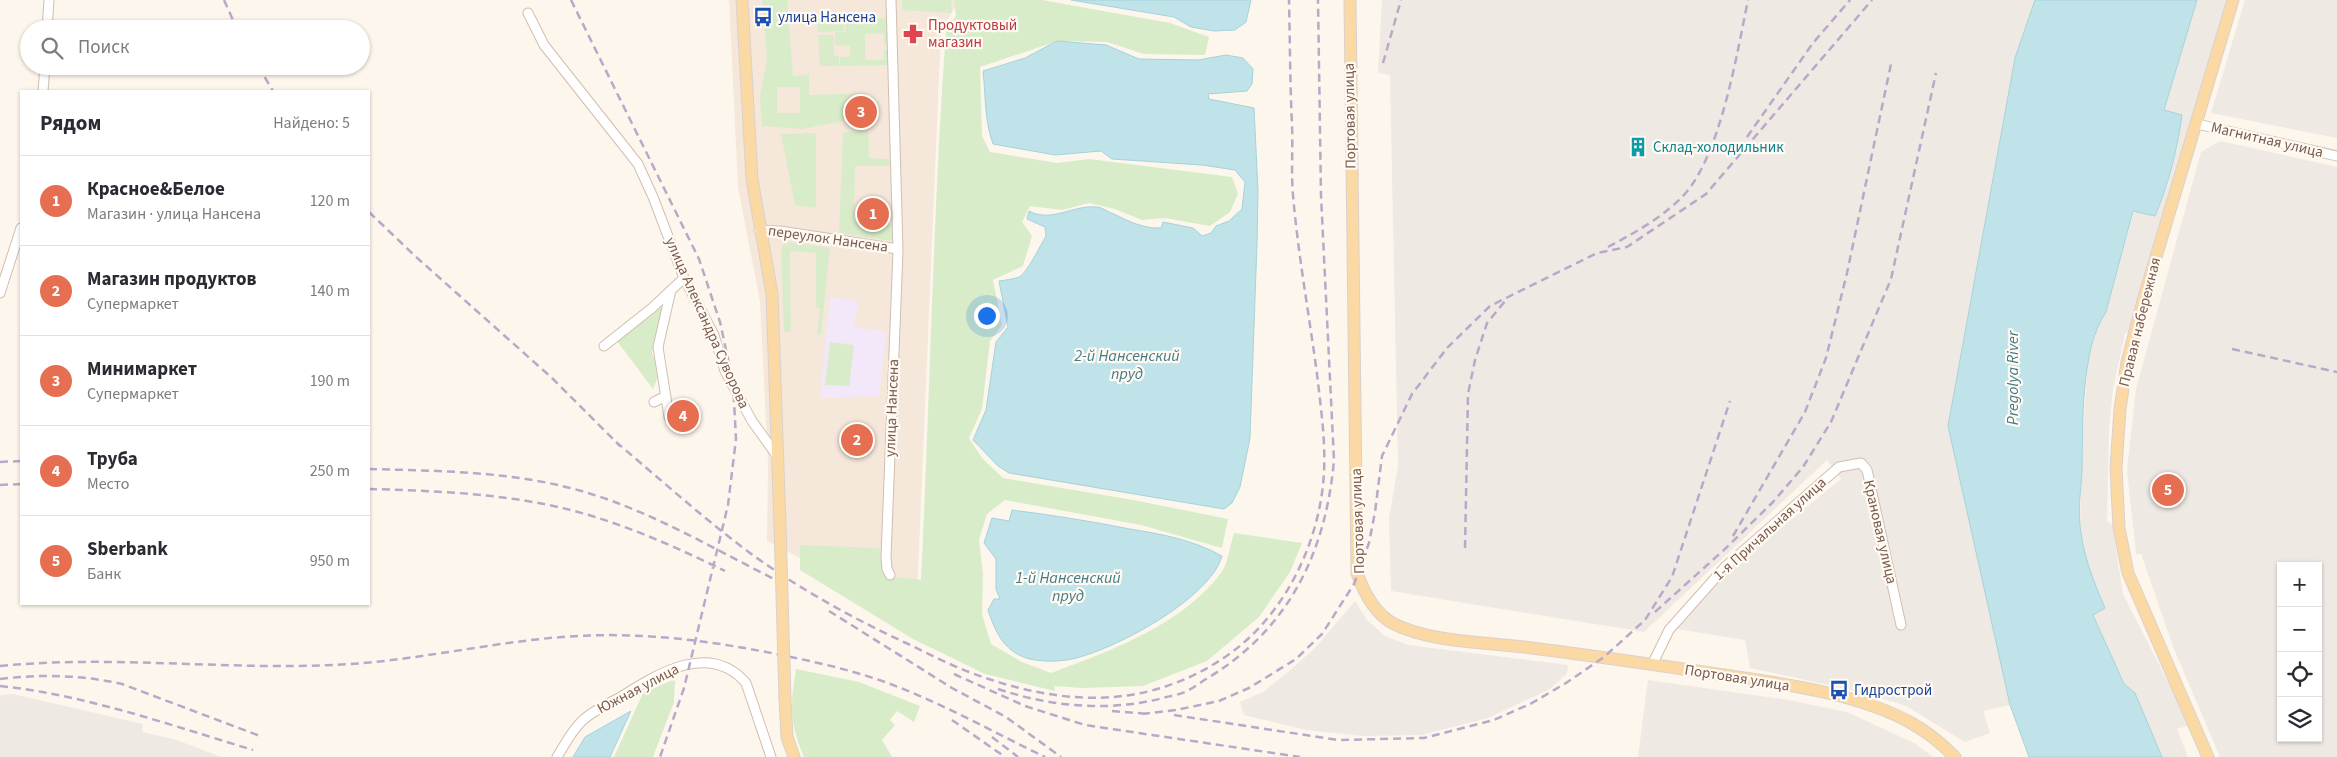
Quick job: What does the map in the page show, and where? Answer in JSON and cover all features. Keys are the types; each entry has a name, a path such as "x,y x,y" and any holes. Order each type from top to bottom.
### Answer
{"main road":[{"path":"742,0 748,130 759,230 772,294 785,699 787,737 794,757"},
{"name":"Портовая улица","path":"1350,0 1357,573 1362,589 1378,612 1394,624 1434,636 1652,665 1793,687 1859,702 1914,724 1955,757"},
{"name":"Правая набережная","path":"2208,757 2128,572 2119,528 2116,468 2120,410 2127,362 2144,297 2233,0"}],"street":[{"path":"48,20 49,0"},
{"name":"улица Нансена","path":"890,575 886,557 898,248 892,0"},
{"name":"улица Александра Суворова","path":"528,13 544,45 638,164 653,197 684,278 714,335 725,370 752,421 778,458"},
{"path":"43,90 44,75"},
{"name":"Магнитная улица","path":"2197,124 2337,156"},
{"name":"переулок Нансена","path":"759,230 780,231 898,248"},
{"path":"0,293 20,231"},
{"path":"604,346 684,278"},
{"path":"670,417 658,347 668,312 671,290"},
{"path":"668,312 672,324"},
{"path":"654,402 666,396"},
{"name":"Крановая улица","path":"1839,467 1861,463 1867,470 1901,625"},
{"name":"1-я Причальная улица","path":"1652,665 1669,630 1725,567 1839,467"},
{"name":"Южная улица","path":"557,757 569,735 585,718 630,691 675,667 688,663 720,666 739,675 748,689 771,757"}],"shaded area":[{"path":"729,0 960,0 941,30 917,597 830,573 767,541 768,464 760,302 738,187"},
{"path":"1382,0 2035,0 2015,58 1948,426 2010,705 1983,711 1990,733 1965,742 1906,706 1869,694 1750,668 1745,640 1677,629 1729,570 1841,479 1827,460 1644,632 1391,591 1389,518 1398,466 1390,75 1378,73"},
{"path":"2197,0 2229,0 2131,331 2125,334 2113,389 2109,429 2107,522 2112,524 2123,594 2190,725 2177,729 2188,757 2162,757 2135,693 2124,684 2093,614 2105,608 2087,565 2080,523 2083,435 2088,361 2100,321 2106,312 2134,211 2155,216 2168,184 2177,149 2181,115 2164,110"},
{"path":"2245,0 2337,0 2337,138 2211,113"},
{"path":"2220,141 2337,167 2337,757 2220,757 2174,649 2141,554 2136,554 2127,470 2136,389 2201,152"},
{"path":"830,298 858,301 854,327 886,332 879,396 820,398"},
{"path":"1355,601 1367,620 1385,636 1408,645 1568,665 1567,674 1550,689 1488,718 1421,735 1363,736 1306,730 1244,715 1240,702 1263,692 1288,672 1315,648"},
{"name":"Гидрострой","path":"1648,680 1788,700 1847,712 1916,744 1933,757 1638,757"},
{"path":"13,694 143,724 142,732 177,740 221,757 0,757 0,695"}],"green space":[{"path":"762,0 787,0 793,76 809,74 809,95 867,93 868,104 844,105 844,121 801,129 762,126 760,97 767,58","holes":["777,87 800,87 800,113 777,113"]},
{"path":"902,0 951,0 952,13 902,10"},
{"path":"954,0 1042,0 1170,23 1209,37 1205,55 1144,54 1107,42 1058,41 980,67 982,136 990,152 1057,163 1089,159 1232,177 1238,194 1230,212 1210,226 1165,218 1142,220 1115,209 1089,203 1062,210 1030,206 1022,222 1032,236 1023,266 993,280 1002,325 990,341 982,409 969,438 982,458 1003,478 1133,500 1228,519 1222,548 1141,525 1005,500 987,514 979,540 983,574 982,614 991,644 1022,662 1051,673 1144,634 1166,622 1186,607 1205,591 1221,573 1227,560 1234,533 1302,543 1290,572 1259,617 1207,661 1143,686 1082,688 1054,686 1055,691 985,674 913,639 800,570 800,545 879,548 887,579 899,577 921,580 942,98 946,29 956,16"},
{"path":"891,18 891,45 884,45 884,33 865,34 865,60 884,60 884,50 891,50 892,65 840,66 840,57 850,57 850,46 835,45 835,32 846,32 845,19"},
{"path":"817,19 844,19 844,31 818,32"},
{"path":"818,35 834,35 834,56 839,56 839,66 820,66"},
{"path":"868,131 869,158 889,159 890,166 855,166 854,220 892,224 892,241 839,233 843,132"},
{"path":"816,133 816,208 795,205 781,134"},
{"path":"790,242 830,248 821,335 817,333 820,308 816,308 816,253 790,251 791,332 784,332 781,250 782,246"},
{"path":"662,307 664,308 652,353 660,371 653,389 617,341"},
{"path":"830,342 854,345 849,386 825,385"},
{"path":"796,669 859,682 920,706 914,722 897,711 890,720 895,725 882,740 892,757 804,757 792,714"},
{"path":"675,679 674,702 653,757 614,757 643,693"}],"water":[{"path":"1071,0 1251,0 1246,22 1235,30 1214,31 1191,27 1174,17"},
{"name":"Pregolya River","path":"2035,0 2197,0 2164,110 2182,115 2172,167 2155,216 2133,211 2106,312 2091,347 2083,411 2082,472 2079,505 2080,525 2083,547 2089,567 2105,608 2093,615 2124,684 2135,693 2162,757 2029,757 2010,705 1948,426 2015,58"},
{"name":"2-й Нансенский пруд","path":"1057,41 1106,45 1139,59 1198,60 1226,55 1243,58 1253,69 1252,84 1247,91 1208,94 1209,99 1254,108 1258,191 1250,438 1240,487 1232,503 1224,509 1009,473 998,466 973,440 986,410 996,342 1008,327 999,281 1019,277 1029,265 1046,236 1045,227 1027,219 1029,211 1046,215 1079,208 1098,207 1142,226 1161,228 1163,222 1193,228 1202,236 1211,233 1216,226 1229,221 1242,209 1245,182 1235,170 1202,165 1112,159 1101,151 1055,155 993,144 987,117 983,71 1025,58"},
{"name":"1-й Нансенский пруд","path":"1012,510 1165,536 1189,542 1222,556 1214,572 1199,589 1180,605 1135,634 1090,654 1072,659 1049,661 1026,658 1011,650 1001,639 988,610 994,599 1000,599 996,589 996,559 984,543 992,518 1009,521"},
{"path":"631,711 610,757 573,757 585,737"}],"railway":[{"path":"224,0 233,20"},
{"path":"571,0 699,259 720,322 733,382 736,439 728,505 684,688 660,757"},
{"path":"616,442 715,526 787,578 826,602 866,623 969,672 1036,692 1069,697 1102,698 1134,694 1166,686 1197,673 1228,655 1265,622 1293,580 1313,534 1323,485 1324,443 1322,415 1293,195 1289,0"},
{"path":"998,689 1039,700 1080,706 1122,705 1185,692 1239,656 1283,610 1299,584 1323,525 1330,493 1334,460 1321,196 1318,0"},
{"path":"1383,63 1401,0"},
{"path":"1608,247 1664,213 1681,198 1695,181 1716,133 1725,105 1748,0"},
{"path":"1747,137 1813,43 1850,0"},
{"path":"1142,714 1176,710 1219,701 1249,688 1296,659 1322,634 1354,584 1369,543 1382,456 1412,394 1447,348 1490,306 1597,253 1627,247 1706,194 1872,0"},
{"path":"1733,536 1805,412 1826,358 1847,273 1891,64"},
{"path":"1655,612 1726,548 1773,502 1803,467 1831,422 1891,279 1936,73"},
{"path":"263,75 272,90"},
{"path":"370,213 415,256 552,378 620,446"},
{"path":"1465,548 1468,394 1475,360 1487,323 1506,300"},
{"path":"2232,349 2337,372"},
{"path":"1174,715 1338,740 1424,738 1494,720 1532,703 1604,657 1645,620 1672,577 1730,401"},
{"path":"0,462 20,461"},
{"path":"370,469 506,476 534,480 588,493 613,501 663,522 784,584"},
{"path":"0,485 20,484"},
{"path":"370,489 481,495 509,498 565,509 592,516 643,534 725,571"},
{"path":"829,611 952,688 1006,717 1061,757"},
{"path":"0,666 83,662 250,666 333,665 390,660 505,643 562,637 617,635 672,638 781,655 872,678 926,699 1045,757"},
{"path":"954,674 1025,706 1085,725 1300,757"},
{"path":"0,679 61,676 122,684 260,736"},
{"path":"0,686 64,696 128,712 253,750"},
{"path":"1112,711 1149,714"},
{"path":"952,720 1005,757"},
{"path":"992,737 1018,757"}],"place":[{"name":"улица Нансена","path":"763,17"},
{"name":"Продуктовый магазин","path":"913,34"},
{"name":"Минимаркет","path":"861,112"},
{"name":"Склад-холодильник","path":"1638,147"},
{"name":"Красное&Белое","path":"873,214"},
{"name":"Труба","path":"683,416"},
{"name":"Магазин продуктов","path":"857,440"},
{"name":"Sberbank","path":"2168,490"},
{"name":"Гидрострой","path":"1839,690"}]}
